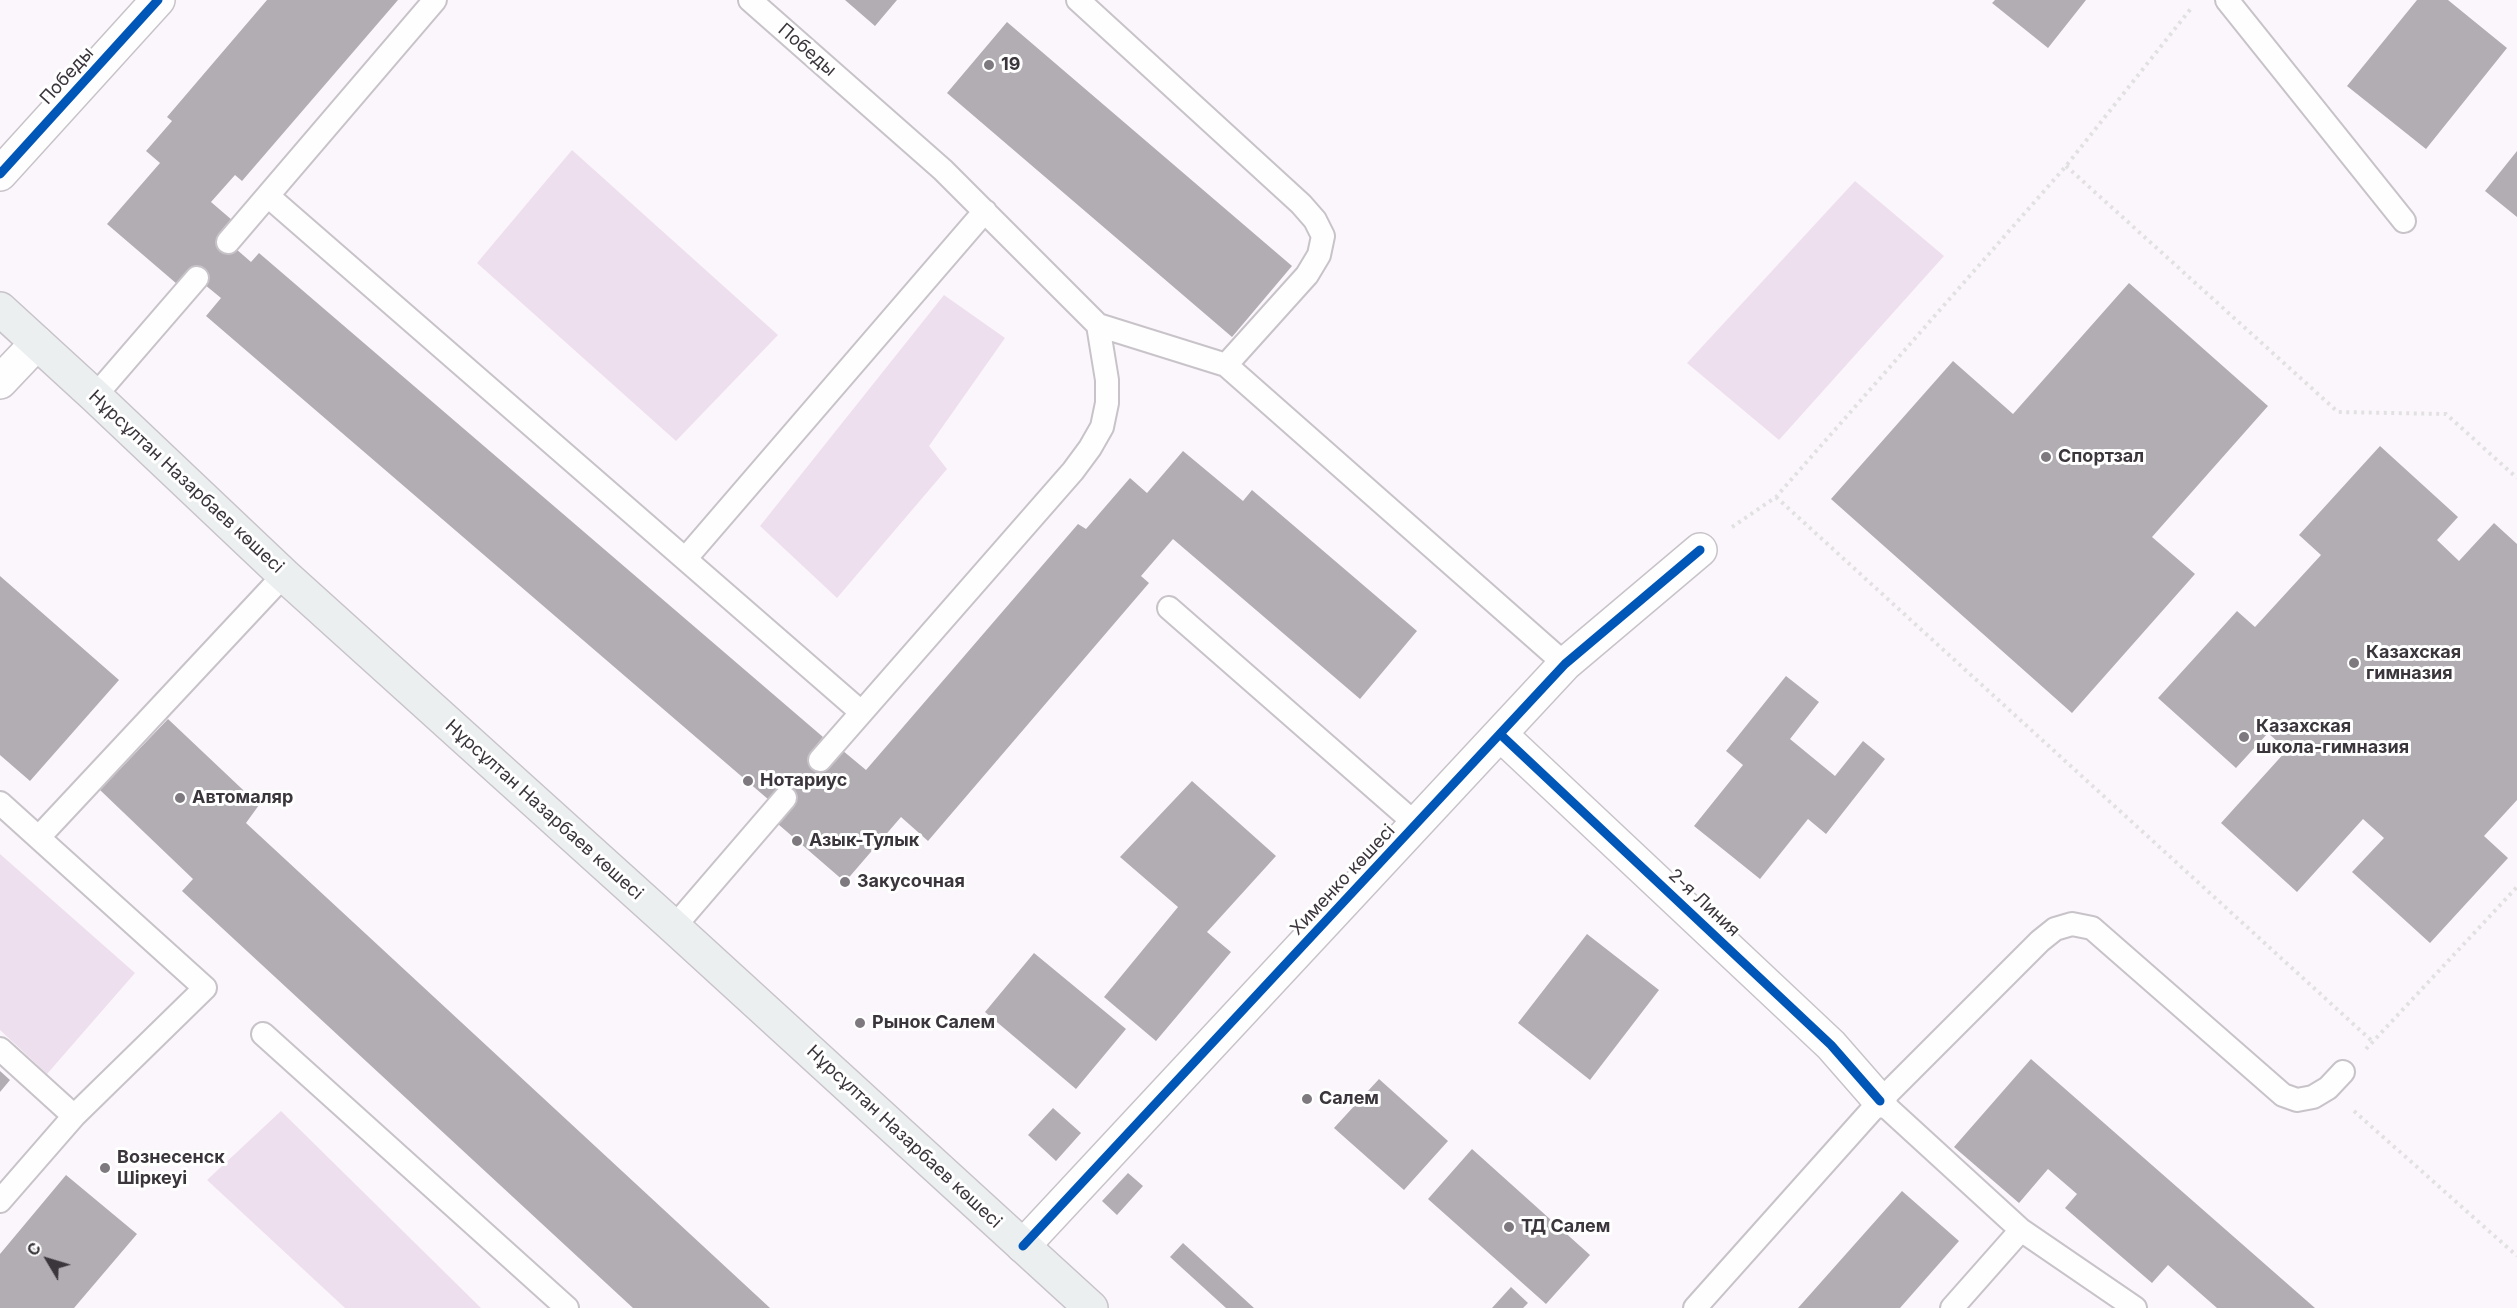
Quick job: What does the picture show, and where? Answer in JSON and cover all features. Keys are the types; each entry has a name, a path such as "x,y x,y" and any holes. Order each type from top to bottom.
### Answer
{"main road":[{"name":"Нұрсұлтан Назарбаев көшесі","path":"0,309 284,575 1091,1308"}],"street":[{"name":"Победы","path":"0,174 158,0"},
{"path":"0,382 37,343"},
{"name":"Хименко көшесі","path":"1023,1246 1565,664 1700,550"},
{"name":"2-я Линия","path":"1500,735 1831,1045 1880,1101"}],"lane":[{"path":"228,242 435,0"},
{"name":"Победы","path":"750,0 943,170 1098,325"},
{"path":"1078,0 1301,204 1315,220 1323,236 1319,255 1307,275 1226,365"},
{"path":"2227,0 2404,221"},
{"path":"268,196 861,712"},
{"path":"686,558 985,211"},
{"path":"95,396 197,278"},
{"path":"820,760 1073,471 1090,448 1102,427 1107,403 1107,380 1098,325 1226,365 1565,664"},
{"path":"39,837 284,575"},
{"path":"1169,608 1417,825"},
{"path":"674,927 785,798"},
{"path":"0,803 206,988 74,1116 0,1201"},
{"path":"1695,1308 1880,1101 2040,941 2055,929 2072,924 2091,928 2283,1095 2297,1100 2313,1097 2336,1080"},
{"path":"263,1034 567,1308"},
{"path":"0,1049 74,1116"},
{"path":"1880,1101 2021,1230 2135,1308"},
{"path":"1952,1308 2021,1230"}],"path":[{"path":"1700,550 1776,496 2066,166 2198,0"},
{"path":"2066,166 2338,412 2446,414 2517,478"},
{"path":"1776,496 2373,1042"},
{"path":"2517,887 2336,1080 2517,1256"}],"shaded area":[{"path":"572,150 778,335 676,441 477,263"},
{"path":"1855,181 1944,256 1779,440 1687,363"},
{"path":"944,295 1005,338 929,446 947,469 837,598 760,526"},
{"path":"0,854 135,973 47,1074 0,1030"},
{"path":"281,1111 481,1308 345,1308 207,1180"}],"building":[{"path":"267,0 398,0 242,181 235,175 211,202 232,220 220,235 251,262 259,253 823,737 811,752 827,767 842,750 866,770 1078,524 1086,529 1130,478 1147,493 1183,451 1243,501 1252,490 1417,631 1360,699 1173,539 1141,576 1149,583 928,841 901,817 845,882 778,824 794,806 776,791 769,800 206,316 221,298 188,271 177,284 107,224 160,163 146,151 172,121 167,117"},
{"path":"845,0 897,0 875,26"},
{"path":"1995,0 2086,0 2048,48 1992,3"},
{"path":"2417,0 2448,0 2507,48 2426,149 2347,86"},
{"path":"1007,22 1292,266 1232,337 947,93"},
{"path":"2517,151 2517,217 2485,191"},
{"name":"Спортзал","path":"2129,283 2268,406 2152,537 2195,574 2072,713 1831,499 1953,361 2013,414"},
{"name":"Казахская гимназия","path":"2380,446 2458,517 2437,540 2459,561 2494,523 2517,544 2517,800 2484,836 2508,858 2430,943 2352,872 2384,838 2363,819 2297,892 2221,823 2287,750 2268,733 2236,768 2158,698 2237,611 2255,627 2321,555 2299,535"},
{"path":"0,576 119,680 30,781 0,755"},
{"path":"1786,676 1819,702 1790,739 1835,776 1863,741 1885,759 1826,834 1808,819 1760,879 1694,826 1743,765 1726,751"},
{"path":"168,719 259,805 246,823 770,1308 633,1308 182,891 193,879 100,790"},
{"path":"1192,781 1276,856 1207,932 1231,952 1156,1041 1104,997 1178,907 1120,857"},
{"path":"1587,934 1659,990 1590,1080 1518,1023"},
{"path":"1034,953 1126,1029 1076,1089 985,1012"},
{"path":"2031,1059 2315,1308 2217,1308 2168,1265 2152,1283 2065,1208 2077,1194 2048,1169 2019,1203 1954,1147"},
{"path":"0,1071 10,1080 0,1092"},
{"path":"1379,1079 1448,1141 1404,1190 1334,1128"},
{"path":"1053,1108 1081,1133 1056,1161 1028,1135"},
{"name":"ТД Салем","path":"1472,1149 1590,1255 1546,1304 1428,1199"},
{"path":"1128,1173 1143,1186 1117,1215 1102,1201"},
{"path":"66,1175 137,1234 74,1308 0,1308 0,1254"},
{"path":"1902,1191 1959,1241 1900,1308 1798,1308"},
{"path":"1183,1243 1254,1308 1226,1308 1170,1257"},
{"path":"1511,1287 1528,1303 1523,1308 1492,1308"}],"cycle path":[{"path":"0,174 158,0"},
{"path":"1023,1246 1565,664 1700,550"},
{"path":"1500,734 1831,1045 1880,1101"}],"place":[{"name":"19","path":"989,65"},
{"name":"Спортзал","path":"2046,457"},
{"name":"Казахская гимназия","path":"2354,663"},
{"name":"Казахская школа-гимназия","path":"2244,737"},
{"name":"Нотариус","path":"748,781"},
{"name":"Автомаляр","path":"180,798"},
{"name":"Азык-Тулык","path":"797,841"},
{"name":"Закусочная","path":"845,882"},
{"name":"Рынок Салем","path":"860,1023"},
{"name":"Салем","path":"1307,1099"},
{"name":"Вознесенск Шіркеуі","path":"105,1168"},
{"name":"ТД Салем","path":"1509,1227"}]}
